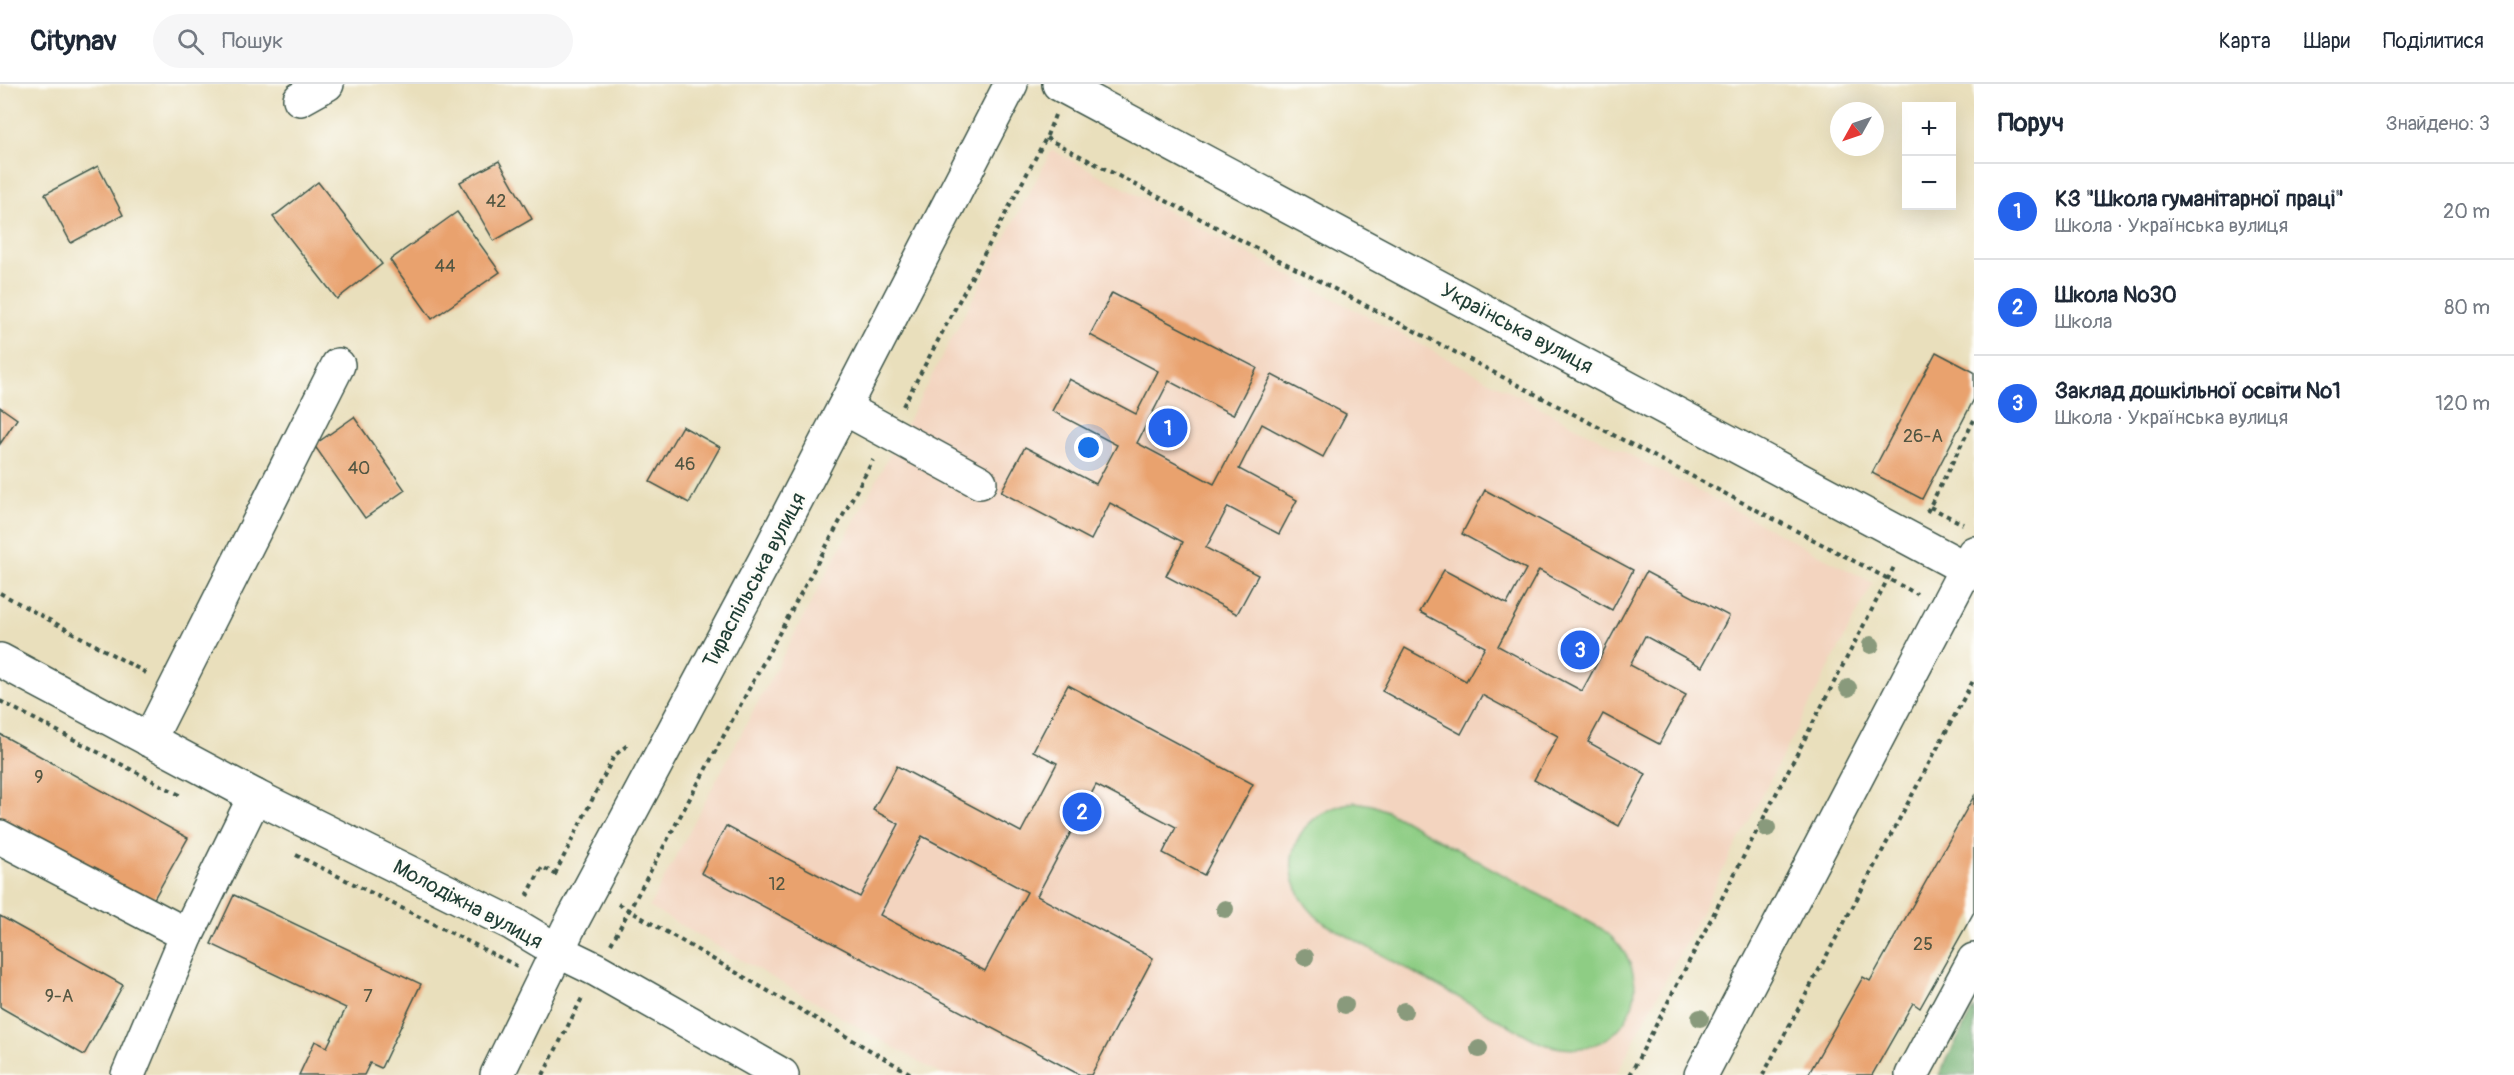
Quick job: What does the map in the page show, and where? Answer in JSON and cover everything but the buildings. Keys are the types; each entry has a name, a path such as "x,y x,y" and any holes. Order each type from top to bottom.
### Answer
{"street":[{"name":"Тираспільська вулиця","path":"497,1075 558,951 844,408 1011,84"},
{"name":"Українська вулиця","path":"1063,85 1909,538 1970,555"},
{"path":"149,740 338,365"},
{"path":"844,408 980,482"},
{"path":"1701,1075 1970,555"},
{"name":"Молодіжна вулиця","path":"0,660 255,796 503,919 782,1075"},
{"path":"128,1075 187,935 255,796"},
{"path":"0,837 187,935"},
{"path":"1912,1075 1974,960"}],"path":[{"path":"913,1075 628,909 1046,138 1063,85"},
{"path":"1046,138 1944,609"},
{"path":"1630,1075 1909,538 1930,507 1974,420"},
{"path":"1930,507 1970,555"},
{"path":"0,593 174,689"},
{"path":"1763,1075 1974,679"},
{"path":"543,1075 582,1000"}],"shaded area":[{"path":"1052,150 1873,583 1616,1075 942,1075 649,907"}],"green space":[{"path":"1355,802 1387,811 1602,929 1623,950 1633,973 1634,996 1627,1017 1613,1034 1593,1045 1568,1048 1539,1042 1324,923 1307,906 1296,888 1292,869 1293,851 1301,834 1313,820 1332,809"},
{"path":"1974,1007 1974,1075 1939,1075"}],"place":[{"name":"КЗ \"Школа гуманітарної праці\"","path":"1168,428"},
{"name":"Заклад дошкільної освіти №1","path":"1580,650"},
{"name":"Школа №30","path":"1082,812"}]}
